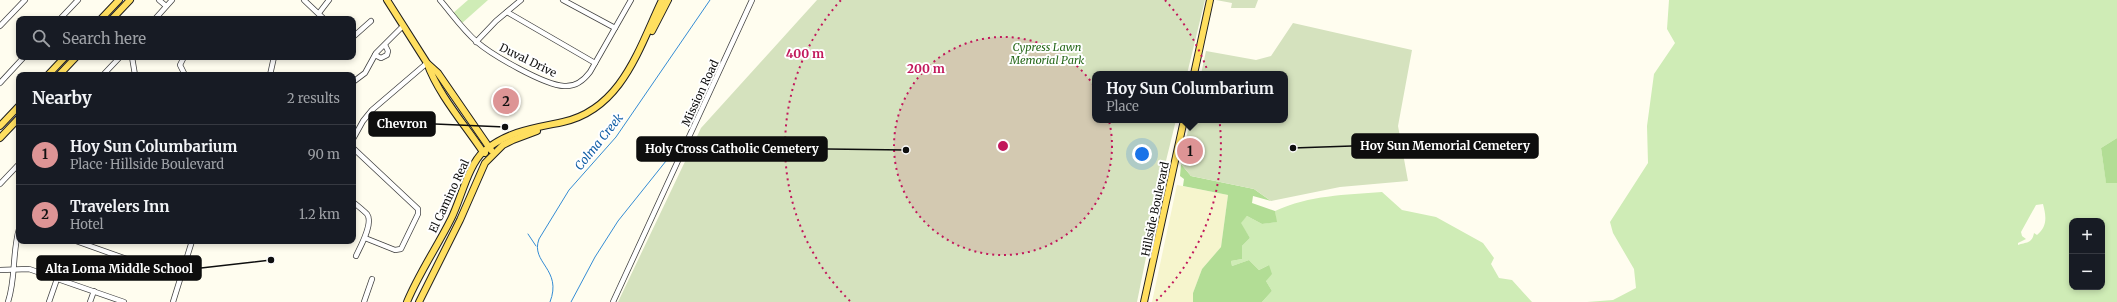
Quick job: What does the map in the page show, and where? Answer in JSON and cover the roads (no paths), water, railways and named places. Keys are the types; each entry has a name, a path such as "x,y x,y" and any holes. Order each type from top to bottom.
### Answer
{"main road":[{"path":"104,16 119,0"},
{"path":"115,16 130,0"},
{"path":"386,0 427,63 431,74 442,92 483,152 493,155"},
{"name":"El Camino Real","path":"407,302 455,210 476,161 483,152 490,146 515,132 582,116 607,99 626,76 662,0"},
{"name":"El Camino Real","path":"419,302 460,220 480,172 493,155 513,140 530,133 578,122 590,116 610,102 629,79 668,0"},
{"path":"1195,71 1210,0"},
{"path":"51,72 62,60"},
{"path":"62,72 73,60"},
{"path":"427,63 438,73 490,146 493,155"},
{"path":"0,126 16,109"},
{"path":"0,138 16,121"},
{"name":"Hillside Boulevard","path":"1144,302 1183,123"}],"street":[{"path":"0,26 25,0"},
{"path":"63,16 78,0"},
{"path":"156,16 168,2 159,0"},
{"path":"304,0 322,16"},
{"path":"319,13 329,0"},
{"name":"Duval Drive","path":"440,0 476,42 494,55 526,71 564,86 582,80 595,63 631,0"},
{"path":"476,42 521,0"},
{"path":"563,0 615,28"},
{"name":"Mission Road","path":"614,302 752,0"},
{"path":"507,12 595,63"},
{"path":"356,34 371,22"},
{"path":"356,80 365,73 375,55 404,26"},
{"path":"375,55 381,58 386,55 388,51 385,45"},
{"path":"0,82 21,60"},
{"path":"106,72 117,60"},
{"path":"132,60 134,72"},
{"path":"182,60 180,65 184,72"},
{"path":"271,72 273,60"},
{"path":"356,133 363,120 372,110 427,63"},
{"path":"356,151 418,208 418,214 401,249 396,250 365,238"},
{"path":"0,184 16,167"},
{"path":"356,205 368,215 370,220 365,238 356,256"},
{"path":"8,302 12,283 14,245 16,239"},
{"path":"84,244 180,278"},
{"path":"173,302 191,244"},
{"path":"0,270 29,269 124,302"},
{"path":"49,302 57,279"},
{"path":"364,302 372,279"},
{"path":"90,302 94,291"}],"waterway":[{"name":"Colma Creek","path":"550,302 553,291 552,282 550,274 539,254 537,247 539,239 569,190 616,137 710,0"},
{"path":"571,302 595,257 618,221 666,161"},
{"path":"528,234 536,246"}],"place":[{"name":"Travelers Inn","path":"506,101"},
{"name":"Chevron","path":"505,127"},
{"name":"Hoy Sun Memorial Cemetery","path":"1293,148"},
{"name":"Holy Cross Catholic Cemetery","path":"906,150"},
{"name":"Hoy Sun Columbarium","path":"1190,151"},
{"name":"Alta Loma Middle School","path":"271,260"}],"park label":[{"name":"Cypress Lawn Memorial Park","path":"1047,53"}]}
